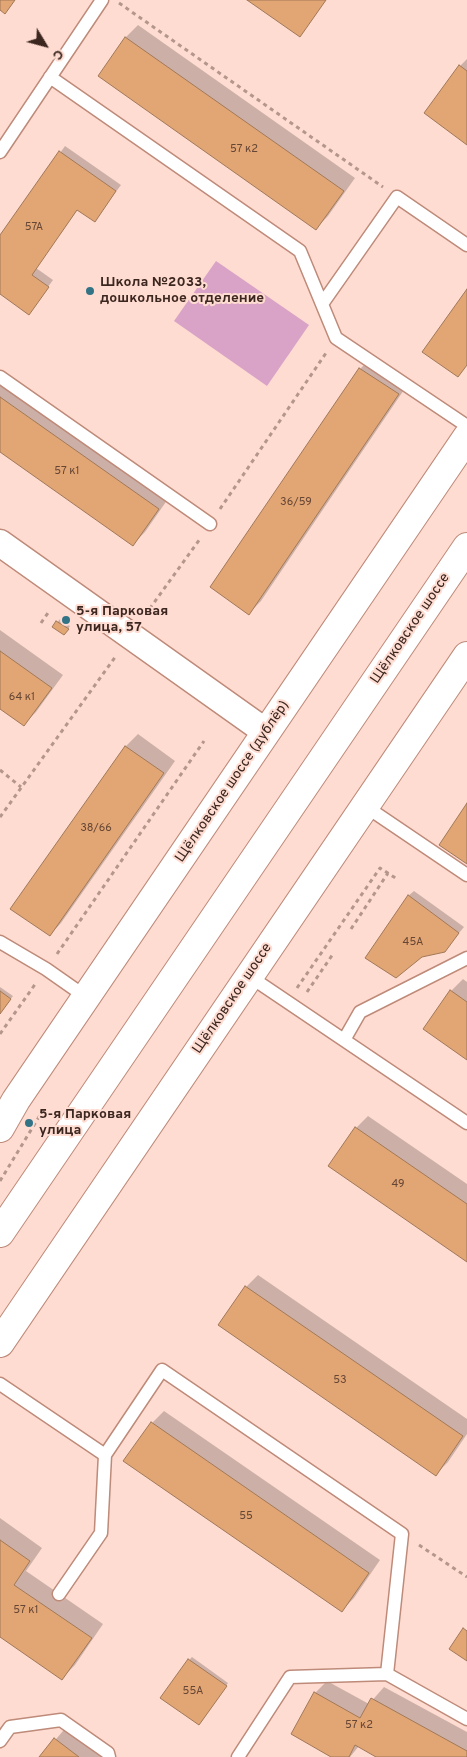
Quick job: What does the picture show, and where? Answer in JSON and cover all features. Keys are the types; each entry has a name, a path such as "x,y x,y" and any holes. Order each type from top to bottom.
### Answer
{"main road":[{"name":"Щёлковское шоссе (дублёр)","path":"0,1128 16,1100 467,437"},
{"name":"Щёлковское шоссе","path":"0,1233 467,547"},
{"name":"Щёлковское шоссе","path":"0,1342 467,656"}],"street":[{"path":"0,543 124,646 266,732"}],"lane":[{"path":"0,152 5,134 50,77 102,0"},
{"path":"50,77 300,251 336,338 467,426"},
{"path":"322,304 398,197 467,245"},
{"path":"0,377 210,524"},
{"path":"365,806 467,875"},
{"path":"0,942 46,969 86,997"},
{"path":"344,1040 360,1012 467,958"},
{"path":"249,976 467,1123"},
{"path":"59,1594 101,1533 105,1456 162,1370 402,1534 388,1674"},
{"path":"0,1384 105,1456"},
{"path":"238,1757 290,1677 388,1674 467,1718"},
{"path":"0,1741 10,1727 60,1720 108,1754 108,1757"}],"path":[{"path":"114,0 398,197"},
{"path":"0,817 210,524 336,338"},
{"path":"0,1034 204,741"},
{"path":"0,770 21,787"},
{"path":"295,992 380,868 397,879"},
{"path":"350,929 388,873"},
{"path":"310,987 333,954"},
{"path":"402,1534 467,1577"}],"shaded area":[{"path":"216,261 309,325 267,386 174,321"}],"building":[{"path":"0,0 15,0 5,14 0,10"},
{"path":"247,0 326,0 300,37"},
{"path":"125,37 344,191 316,230 98,76"},
{"path":"459,65 467,71 467,145 424,113"},
{"path":"59,151 116,191 95,222 77,210 32,275 49,287 29,315 0,294 0,235"},
{"path":"467,289 467,365 458,377 422,352"},
{"path":"359,368 399,394 249,615 210,587"},
{"path":"0,397 159,509 133,546 0,452"},
{"path":"56,621 69,629 64,635 52,627"},
{"path":"0,651 52,688 24,726 0,709"},
{"path":"125,746 164,773 50,936 10,909"},
{"path":"467,803 467,864 439,845"},
{"path":"408,895 459,933 445,952 422,957 396,978 365,958"},
{"path":"450,990 467,1002 467,1060 423,1029"},
{"path":"0,991 11,999 0,1014"},
{"path":"355,1127 467,1204 467,1262 328,1166"},
{"path":"245,1286 463,1436 436,1476 218,1325"},
{"path":"151,1422 369,1573 342,1612 123,1461"},
{"path":"0,1540 30,1561 14,1585 92,1638 62,1680 0,1637"},
{"path":"463,1628 467,1631 467,1661 449,1649"},
{"path":"188,1659 227,1686 199,1725 160,1698"},
{"path":"314,1692 360,1718 371,1698 467,1751 467,1757 376,1757 355,1745 349,1757 331,1757 291,1734"},
{"path":"54,1738 79,1757 39,1757"}],"place":[{"name":"Школа №2033, дошкольное отделение","path":"90,291"},
{"name":"5-я Парковая улица, 57","path":"66,620"},
{"name":"5-я Парковая улица","path":"29,1123"}]}
